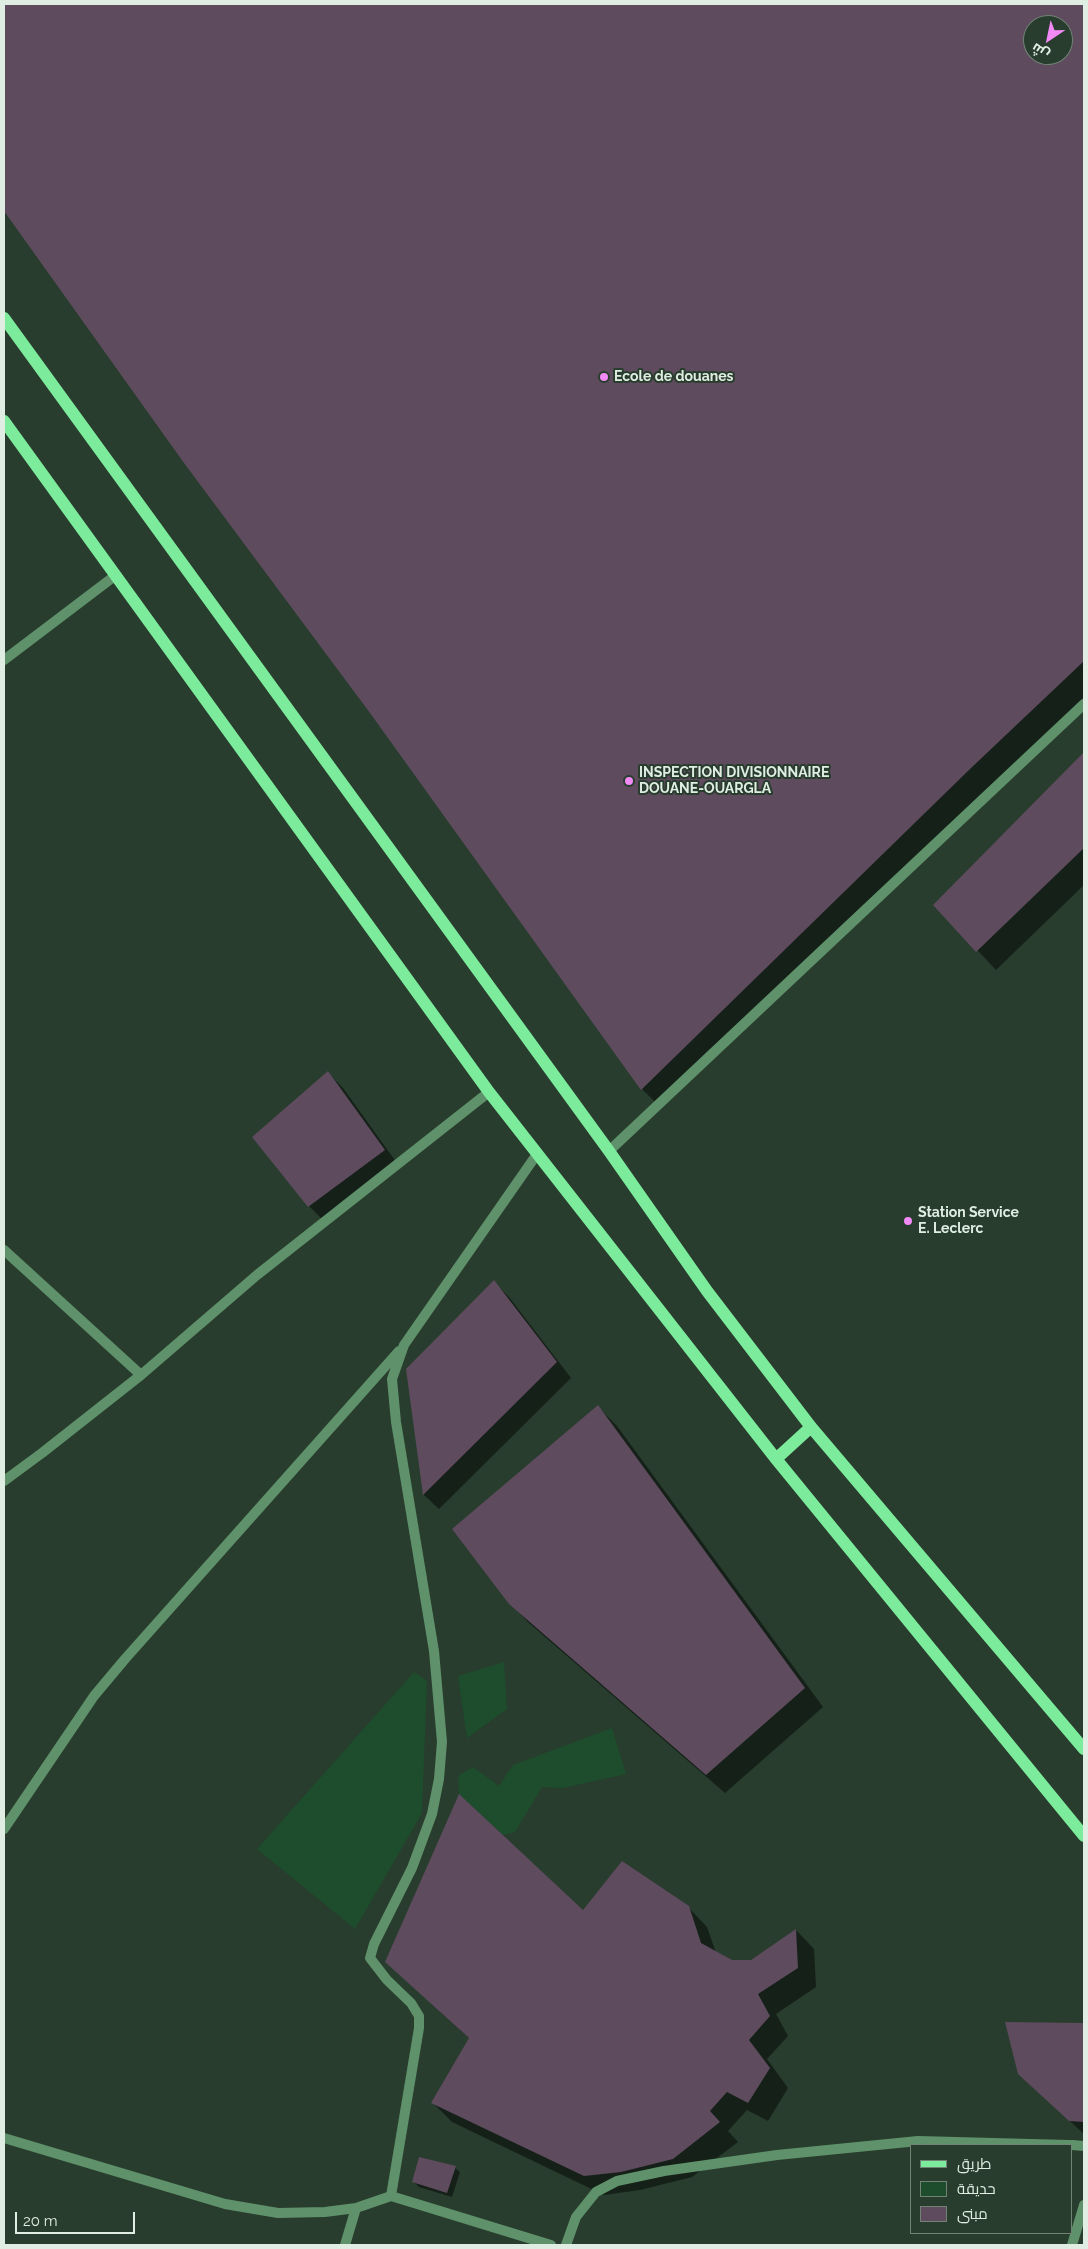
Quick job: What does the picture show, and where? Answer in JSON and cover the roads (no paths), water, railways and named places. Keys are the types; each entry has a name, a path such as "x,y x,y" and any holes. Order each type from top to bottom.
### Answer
{"main road":[{"path":"4,318 609,1151 707,1291 811,1427 1084,1749"},
{"path":"4,421 489,1092 776,1459 1084,1836"},
{"path":"776,1459 811,1427"}],"street":[{"path":"4,660 116,575"},
{"path":"609,1151 1084,704"},
{"path":"4,1481 141,1375 257,1274 489,1092"},
{"path":"4,1829 94,1696 404,1345 537,1154"},
{"path":"4,1250 141,1375"},
{"path":"392,2196 419,2028 419,2016 411,2003 382,1974 370,1958 374,1944 412,1868 432,1814 439,1779 442,1742 434,1651 396,1422 392,1379 404,1345"},
{"path":"4,2138 224,2204 278,2213 325,2212 356,2208 392,2196 551,2245"},
{"path":"566,2245 576,2217 596,2192 617,2181 664,2171 777,2155 918,2141 1032,2144"},
{"path":"1072,2245 1084,2205"},
{"path":"345,2245 356,2208"}],"place":[{"name":"Ecole de douanes","path":"604,377"},
{"name":"INSPECTION DIVISIONNAIRE DOUANE-OUARGLA","path":"629,781"},
{"name":"Station Service E. Leclerc","path":"908,1221"}]}
